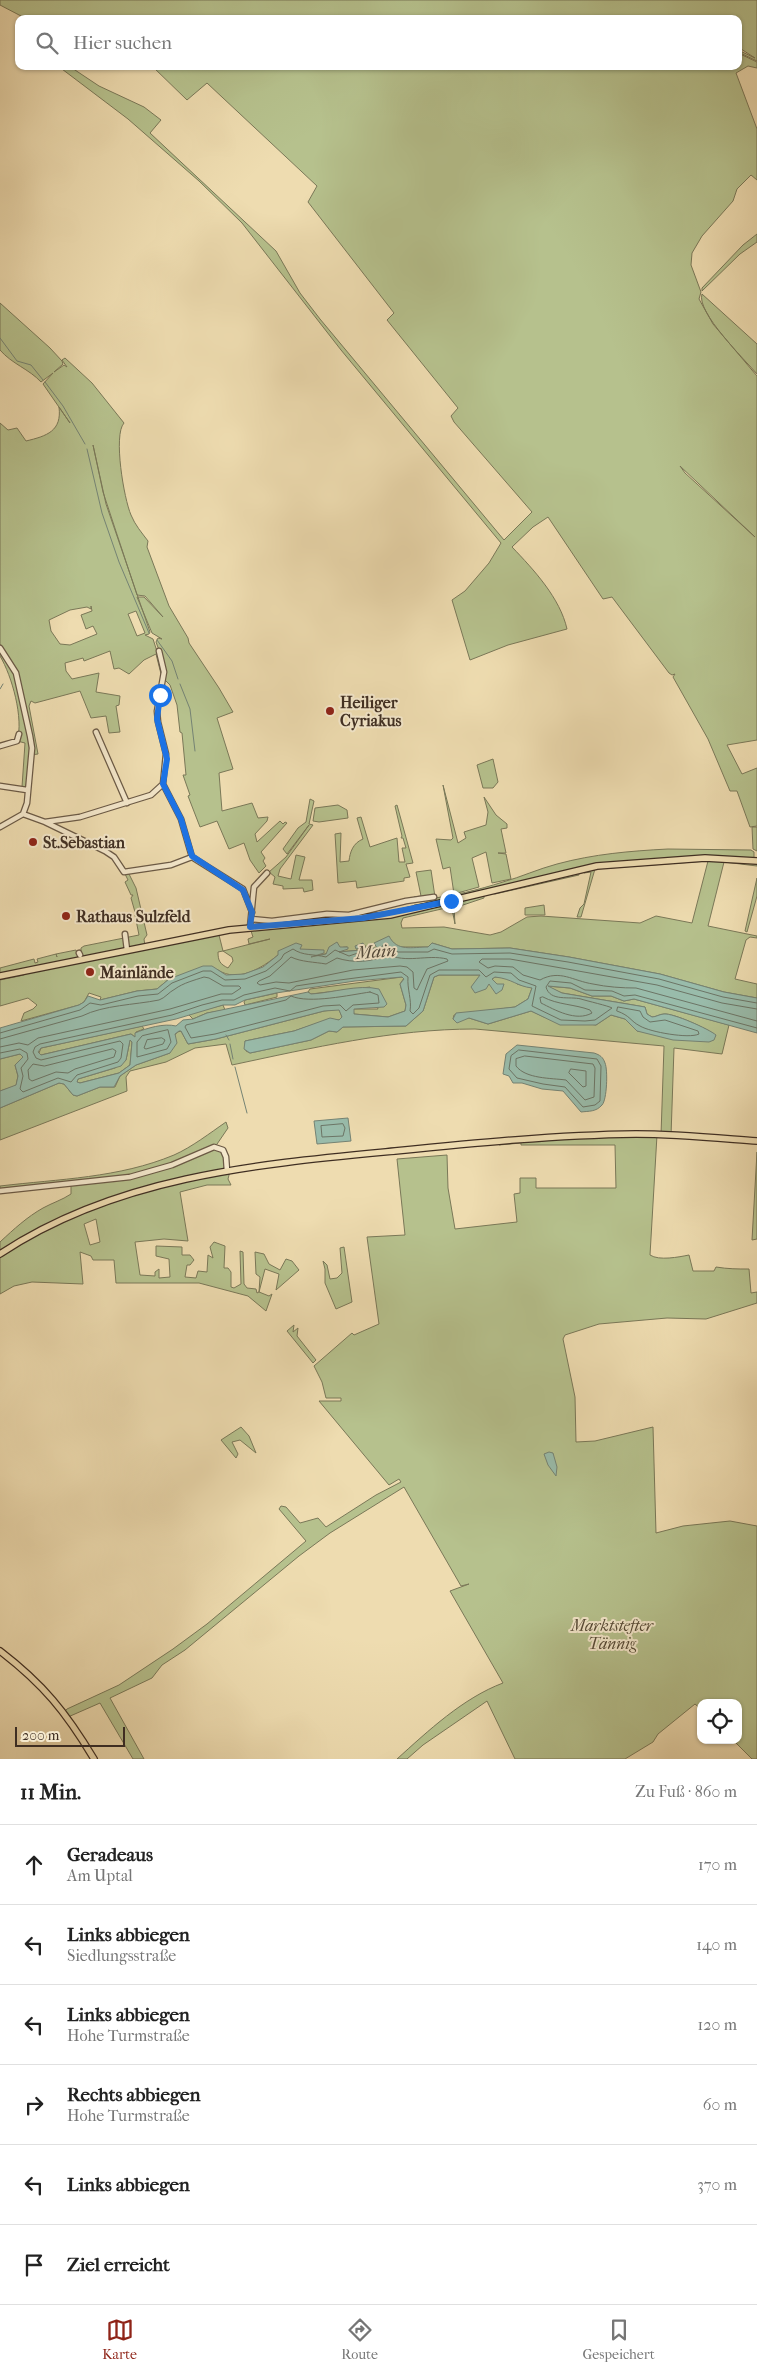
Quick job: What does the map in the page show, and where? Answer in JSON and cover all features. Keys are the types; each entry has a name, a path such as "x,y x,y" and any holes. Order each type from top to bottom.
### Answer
{"main road":[{"path":"0,976 250,927 344,920 390,914 583,868 612,864 711,858 757,861"},
{"path":"0,1254 71,1215 112,1199 160,1185 227,1171 333,1157 536,1138 636,1134 757,1141"},
{"path":"0,1651 32,1677 54,1700 68,1717 94,1759"}],"street":[{"path":"0,648 16,672 32,748 26,790 27,803 23,814 0,827"},
{"path":"159,651 164,675 157,711 166,754 163,784 181,819 192,856 241,888 246,893 252,912"},
{"path":"96,732 127,803"},
{"path":"0,746 17,741 19,734"},
{"path":"46,822 80,817 127,803 150,795 163,784"},
{"path":"0,786 26,790"},
{"path":"23,814 46,822 106,851 114,857 124,872 172,866 192,856"},
{"path":"250,927 254,887 268,873"},
{"path":"252,918 272,921 327,914 349,915 406,901 434,897"},
{"path":"125,934 127,950"},
{"path":"0,1192 130,1177 172,1164 214,1147 223,1150 226,1157 227,1171"}],"green space":[{"path":"0,0 757,0 757,61 742,54 742,52 755,58 742,50 742,15 19,15 0,5"},
{"path":"742,55 757,62 757,68 748,66 742,70"},
{"path":"63,70 75,70 99,86 144,107 161,120 150,133 276,251 300,293 320,319 504,540 532,512 454,422 451,416 458,408 387,320 394,313 308,202 317,186 207,83 187,100 156,70 741,70 736,73 757,129 757,180 751,175 737,189 733,201 702,236 692,253 691,265 701,292 699,299 713,324 757,376 757,740 727,745 742,774 757,768 757,826 750,827 737,791 730,791 708,739 673,677 675,674 669,673 612,597 603,599 548,517 533,527 512,547 552,595 559,606 567,629 508,645 470,660 452,600 465,591 489,563 501,543 341,350 242,223 199,181 128,119","holes":["680,466 755,537 685,473"]},
{"path":"757,234 757,242 740,254 702,291 702,288 743,245"},
{"path":"702,294 757,344 757,374 714,324 702,302"},
{"path":"0,303 62,361 63,364 54,372 64,365 67,367 62,360 65,358 92,383 124,423 119,440 121,468 125,496 131,515 148,541 147,547 169,606 189,643 233,712 217,718 233,769 219,773 222,811 252,803 258,818 268,817 267,821 255,834 257,842 280,821 283,824 287,823 261,852 265,858 263,861 266,866 259,873 250,860 244,843 229,849 217,821 200,827 188,796 190,795 183,775 186,775 177,705 170,685 165,680 163,661 156,642 158,638 162,639 152,633 143,610 150,632 145,635 153,639 162,667 162,678 156,654 144,660 129,674 119,668 114,669 110,651 84,661 83,658 65,663 66,671 72,679 99,673 96,692 120,696 119,705 116,706 120,732 109,733 106,716 91,718 80,691 35,703 31,701 29,706 38,754 30,755 26,788 22,787 25,743 17,741 19,721 16,698 9,675 0,656 0,423 8,430 17,428 26,441 34,439 52,431 58,422 59,407 43,384 53,373 41,382 0,350","holes":["104,495 130,574 106,504","137,595 145,596 163,617 144,597 138,597","91,606 92,611 81,615 86,629 93,626 97,634 70,645 60,644 51,631 49,620 70,610 87,607 91,609","136,611 145,633 137,636 128,614"]},
{"path":"493,759 498,782 493,788 483,788 477,765"},
{"path":"443,785 458,843 466,838 464,832 486,825 488,812 484,797 496,815 507,824 507,828 501,829 506,853 498,853 506,854 511,879 492,883 486,852 472,858 479,887 454,894 450,867 443,869 436,839 451,840 453,838"},
{"path":"310,799 314,801 309,824 313,825 280,869 278,876 291,879 296,855 305,857 299,880 312,880 313,890 304,892 303,888 283,889 283,886 273,884 275,877 269,872 286,857 309,825 287,854 283,849 298,828 306,822"},
{"path":"338,805 347,810 348,818 319,822 313,821 315,808"},
{"path":"397,805 413,863 406,864 410,877 404,878 404,881 357,888 356,881 338,883 335,834 341,833 340,862 349,861 353,848 363,839 357,818 361,817 370,847 397,838 399,862 405,862 402,848 406,848 403,838 401,838 395,806"},
{"path":"752,827 757,827 757,851 753,849"},
{"path":"668,849 751,850 754,852 754,859 634,861 413,907 414,905 427,903 427,899 484,888 571,861 612,854"},
{"path":"706,859 757,862 757,866 724,862 708,926 757,936 757,938 750,937 746,940 735,979 757,984 757,998 724,992 660,974 569,957 510,948 452,949 432,943 428,947 398,947 387,939 377,946 378,948 366,949 365,945 356,949 361,948 361,950 339,952 347,947 344,947 314,956 278,955 265,965 250,972 234,975 218,970 169,979 157,989 137,991 100,1000 101,997 89,993 84,1002 79,1005 21,1021 24,1013 37,1005 28,998 0,1006 0,980 24,975 23,971 0,976 0,968 34,959 35,963 38,962 37,959 76,950 77,954 81,953 81,948 84,946 139,935 135,915 138,915 138,912 135,912 131,898 133,895 131,895 125,882 128,880 125,874 128,872 136,888 147,935 144,939 145,946 218,931 223,951 270,939 249,944 248,939 253,937 250,928 365,920 484,895 484,898 454,908 455,924 450,907 403,918 402,928 444,927 490,935 501,932 527,917 541,916 640,923 656,916 692,923 708,861 595,869 581,917 577,917 580,908 584,904 591,872 584,873 585,869","holes":["223,951 232,957 233,961 228,968 220,962 218,952"]},
{"path":"431,870 435,897 414,899 414,897 421,896 416,872"},
{"path":"578,871 579,875 495,894 490,893"},
{"path":"757,878 757,896 747,932 745,931"},
{"path":"544,905 545,915 525,915 525,908"},
{"path":"439,975 481,975 489,984 497,984 492,979 495,977 511,978 517,984 532,988 528,999 515,1007 454,1015 453,1019 469,1018 488,1024 531,1011 544,1017 596,1025 611,1015 625,1019 637,1031 716,1036 699,1026 669,1014 652,1017 647,1014 645,1007 562,993 546,986 570,988 592,996 611,996 624,1001 634,999 729,1025 722,1054 674,1048 671,1136 661,1135 664,1046 475,1029 414,1032 383,1036 322,1046 232,1065 226,1044 195,1048 166,1062 130,1071 126,1077 127,1091 0,1140 0,1108 59,1083 64,1084 73,1095 77,1096 100,1087 115,1087 120,1076 136,1065 170,1053 173,1039 178,1032 181,1031 188,1044 339,1009 342,1017 339,1020 330,1019 294,1031 245,1041 246,1051 250,1053 311,1040 329,1031 337,1032 343,1027 406,1026 423,1011 434,977"},
{"path":"404,978 400,984 406,1005 405,1011 388,1017 354,1014 353,1009 378,1009 370,987 311,994 308,992 310,989"},
{"path":"277,993 277,997 245,1005 244,1002 245,1000"},
{"path":"223,1005 225,1010 207,1013 193,1019 188,1014"},
{"path":"142,1026 144,1029 136,1032 135,1037 131,1034 41,1055 39,1053 41,1048"},
{"path":"130,1040 132,1042 130,1065 119,1073 80,1083 77,1082 78,1079 115,1068 126,1060"},
{"path":"20,1054 23,1057 15,1065 18,1076 16,1086 0,1091 0,1059"},
{"path":"226,1122 228,1128 215,1147 223,1150 230,1171 228,1179 231,1185 207,1185 180,1192 188,1241 164,1239 135,1242 140,1275 155,1276 155,1272 159,1269 159,1278 170,1277 169,1259 156,1256 156,1246 182,1247 182,1255 190,1255 194,1260 190,1265 187,1265 185,1277 196,1278 198,1271 207,1272 208,1255 213,1258 210,1247 214,1242 225,1246 224,1268 228,1268 231,1272 231,1287 234,1288 241,1284 240,1251 243,1252 244,1284 247,1288 256,1289 257,1293 269,1296 272,1294 266,1311 248,1296 199,1283 116,1283 114,1260 93,1260 91,1256 80,1252 83,1284 32,1282 14,1286 0,1294 0,1242 32,1215 71,1194 71,1185 0,1191 0,1186 132,1169 181,1152","holes":["96,1219 100,1242 90,1245 84,1224"]},
{"name":"Marktstefter Tännig","path":"657,1135 650,1255 664,1258 689,1255 693,1271 714,1271 716,1267 749,1269 751,1293 757,1292 757,1303 706,1319 667,1318 599,1324 565,1335 563,1339 575,1397 576,1442 595,1441 653,1427 656,1533 683,1526 730,1521 757,1526 757,1759 752,1759 737,1744 742,1744 742,1699 697,1699 697,1706 695,1704 658,1734 653,1742 625,1759 515,1759 487,1701 423,1745 407,1759 397,1759 460,1706 488,1689 503,1683 450,1591 469,1584 461,1586 404,1487 330,1533 299,1556 185,1650 162,1665 152,1678 110,1698 144,1759 133,1759 100,1703 68,1717 64,1712 67,1709 119,1685 207,1624 306,1541 279,1509 281,1506 286,1507 300,1523 318,1518 326,1527 376,1495 401,1482 399,1479 389,1485 319,1401 341,1401 341,1398 326,1398 322,1382 314,1366 352,1333 354,1335 379,1324 367,1237 405,1235 397,1159 447,1155 448,1188 455,1229 517,1222 514,1194 520,1193 520,1178 536,1178 536,1188 616,1188 615,1145 521,1145 521,1143 499,1145 500,1141"},
{"path":"757,1152 757,1239 752,1240"},
{"path":"344,1247 352,1302 336,1309 325,1283 323,1261 327,1265 330,1279 337,1278 342,1273 340,1248"},
{"path":"255,1252 264,1254 269,1264 280,1270 286,1259 292,1261 299,1270 276,1290 279,1274 265,1269 259,1292 260,1277 256,1274"},
{"path":"294,1325 293,1332 298,1328 297,1336 316,1360 313,1363 287,1331"},
{"path":"241,1427 249,1436 256,1453 240,1440 232,1442 238,1454 236,1458 221,1440"}],"water":[{"name":"Main","path":"389,936 396,944 406,948 428,947 432,943 452,949 510,948 660,974 724,992 757,998 757,1033 634,999 624,1001 611,996 592,996 570,988 548,986 562,993 645,1007 647,1014 652,1017 669,1014 699,1025 716,1035 714,1040 709,1042 673,1040 637,1031 625,1019 611,1015 596,1025 560,1025 531,1011 488,1024 469,1018 457,1023 453,1019 456,1013 515,1007 528,999 532,988 495,977 492,979 497,984 504,984 502,990 496,994 489,984 486,989 475,993 471,987 480,975 439,975 434,977 423,1011 406,1026 343,1027 337,1032 329,1031 311,1040 250,1053 244,1049 245,1041 294,1031 330,1018 339,1020 342,1017 339,1010 324,1011 216,1039 188,1044 181,1031 179,1031 175,1034 177,1043 170,1053 136,1065 120,1076 114,1087 100,1087 77,1096 73,1095 64,1084 59,1083 0,1108 0,1091 16,1085 18,1076 15,1065 23,1057 20,1054 0,1059 0,1028 79,1005 88,996 100,1000 137,991 157,989 169,979 203,966 212,966 226,975 244,974 263,967 278,955 278,951 296,943 302,945 300,949 324,950 324,953 311,957 326,954 329,947 337,942 340,947 348,947 348,949 339,952 361,950 361,948 356,949 355,946 363,943 366,949 377,948 374,943","holes":["402,977 404,979 400,984 406,1005 405,1011 388,1017 354,1014 354,1009 384,1007 387,1004 379,989 354,988 311,994 308,992 207,1013 193,1019 183,1020 176,1026 166,1025 150,1028 135,1033 135,1037 131,1034 41,1055 38,1052 41,1048 176,1019 223,1005 235,1005 245,1000 276,993 355,981","130,1040 132,1042 130,1065 119,1073 80,1083 77,1082 78,1079 121,1066 126,1060"]},
{"path":"517,1045 600,1055 606,1067 606,1091 602,1105 595,1110 581,1112 563,1091 513,1083 509,1076 503,1074 506,1054"},
{"path":"348,1118 351,1141 317,1144 314,1121"},
{"path":"553,1453 557,1467 556,1476 548,1465 544,1454"}],"waterway":[{"path":"0,338 17,361 31,365 43,380"},
{"path":"45,382 63,406 85,444"},
{"path":"87,449 102,513 119,562 149,633"},
{"path":"157,640 172,661 178,679"},
{"path":"0,689 3,684"},
{"path":"180,684 190,709 195,751"},
{"path":"226,1035 229,1040"},
{"path":"230,1044 233,1059"},
{"path":"235,1067 247,1113"}],"place":[{"name":"Heiliger Cyriakus","path":"330,711"},
{"name":"St.Sebastian","path":"33,842"},
{"name":"Rathaus Sulzfeld","path":"66,916"},
{"name":"Mainlände","path":"90,972"}],"route":[{"path":"160,695 157,719 165,744 167,759 163,784 181,819 192,856 246,893 252,912 250,927 363,918 418,909 451,901"}]}
